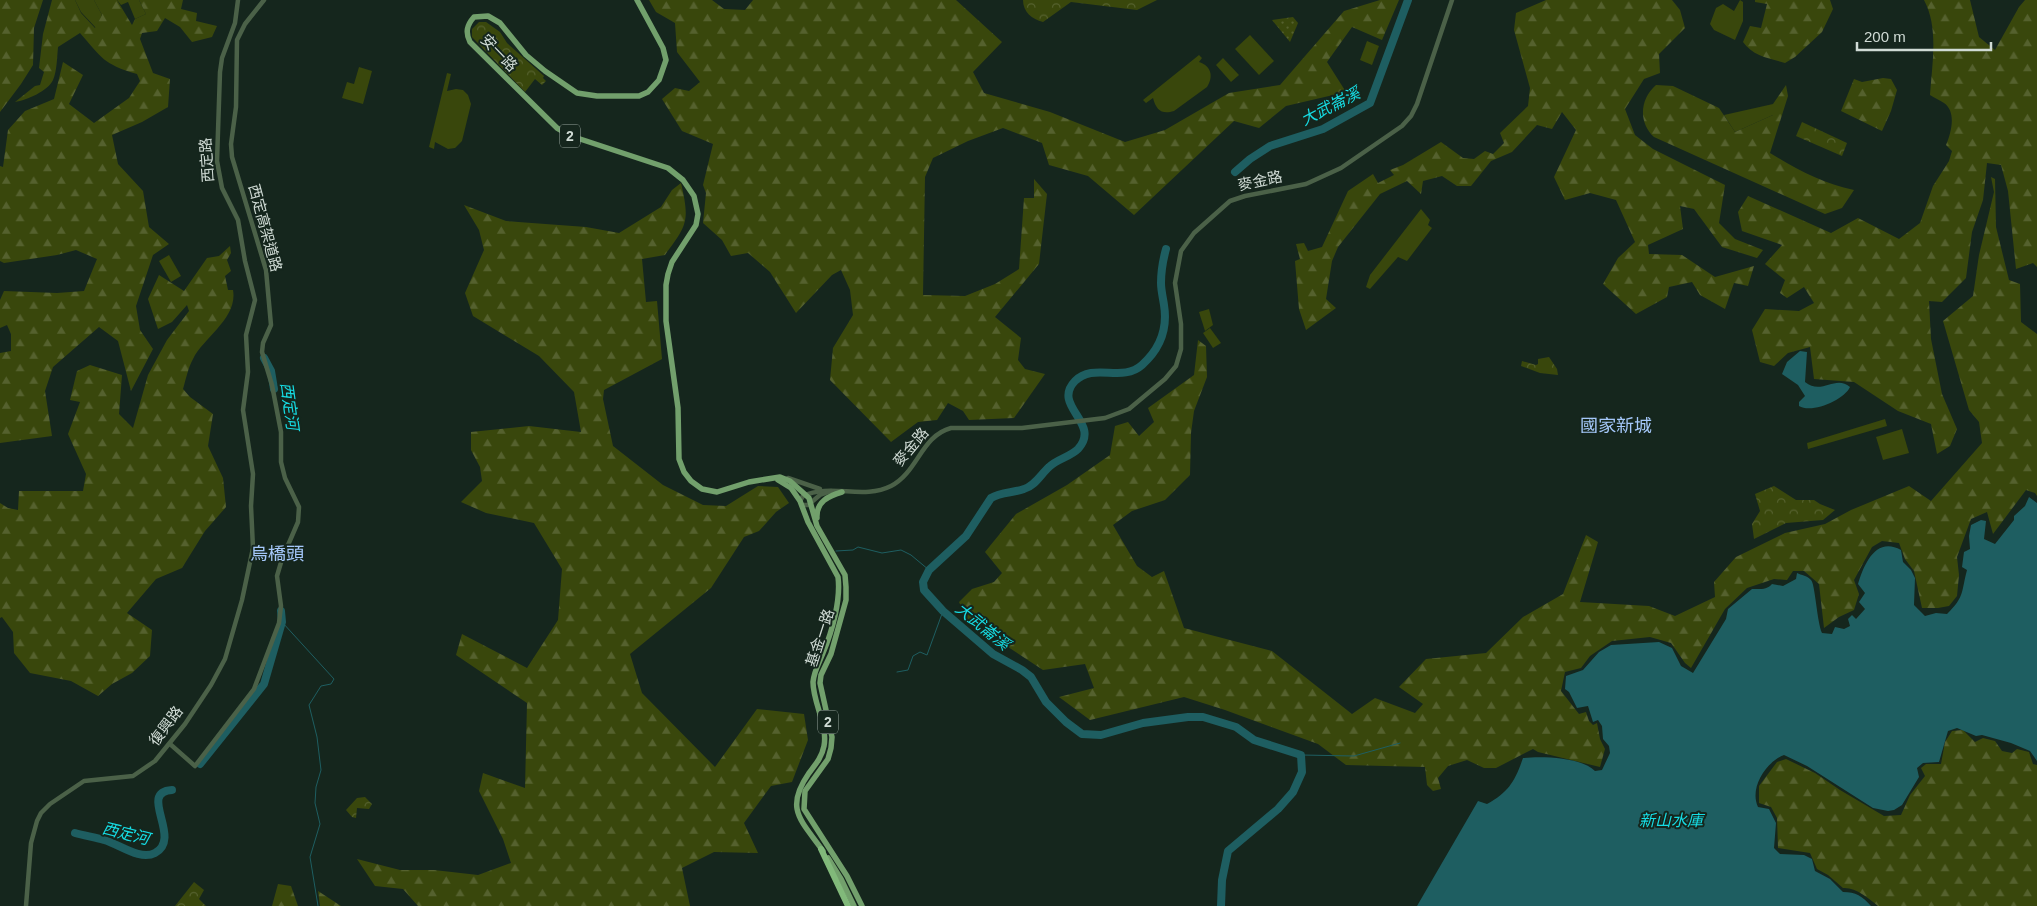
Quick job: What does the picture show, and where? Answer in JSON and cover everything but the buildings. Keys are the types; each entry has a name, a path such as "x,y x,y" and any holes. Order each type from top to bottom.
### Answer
{"highway":[{"path":"824,846 848,906"}],"main road":[{"name":"安一路","path":"636,0 663,48 666,60 659,80 648,92 638,96 590,96 571,89 531,59 516,45 500,22 488,16 474,17 469,23 467,36 470,42 557,128 571,136 668,168 686,183 694,196 698,208 698,220 693,232 672,262 666,280 666,321 678,408 679,459 684,472 691,480 702,489 710,491 717,492 749,482 769,479"},
{"name":"2","path":"769,479 780,477"},
{"name":"基金一路","path":"780,477 790,481 806,494 812,502 817,526 845,575 846,600 831,654 821,675 820,682 832,736 831,748 828,759 805,791 804,799 806,814 854,906"},
{"name":"基金一路","path":"769,479 788,485 801,503 808,522 838,578 839,598 824,651 814,673 813,682 825,737 824,747 821,756 799,788 796,798 800,817 847,876 862,906"},
{"path":"817,526 816,513 819,506 831,495 842,492"}],"street":[{"name":"西定路","path":"238,0 235,23 222,58 220,72 217,161 222,188 238,220 245,261 255,296 246,335 248,372 243,410 252,474 252,492"},
{"name":"西定高架道路","path":"170,744 195,766 254,689 279,623 281,606 277,576 284,552 298,522 298,507 280,462 281,432 274,391 262,352 263,343 271,325 266,270 232,157 231,144 236,107 237,40 244,24 264,0"},
{"name":"麥金路","path":"806,494 822,490 842,492 876,491 891,486 906,474 929,441 943,430 951,428 1022,428 1070,423 1105,418 1129,409 1165,379 1176,366 1180,349 1181,324 1175,283 1181,251 1194,233 1210,216 1230,201 1287,189 1324,176 1393,134 1408,121 1417,104 1452,0"},
{"path":"780,477 822,490"},
{"path":"806,494 801,503 807,505 820,495 832,490"},
{"name":"復興路","path":"26,906 31,843 37,821 45,808 68,790 84,781 133,776 155,761 170,744 211,685 229,650 253,548 252,492"}],"green space":[{"path":"0,0 43,0 34,28 33,65 0,112"},
{"path":"52,0 75,0 81,13 95,28 102,15 94,0 117,0 132,25 135,19 146,14 139,0 183,0 181,9 197,13 196,21 217,26 212,37 192,42 180,27 165,18 157,31 142,33 140,39 153,73 170,79 168,107 142,122 112,135 118,164 143,191 149,227 169,244 153,255 136,306 140,330 153,349 131,391 118,341 99,327 53,367 45,391 52,436 0,443 0,353 11,351 11,334 7,325 0,328 0,300 4,291 57,293 84,291 97,259 76,250 57,255 4,263 0,261 0,166 3,167 8,130 25,111 54,99 63,62 83,75 69,104 94,123 129,98 140,81 137,74 117,67 104,59 80,33 58,47 57,64 53,80 47,88 15,102 35,86 40,85 44,72 39,68 43,34"},
{"path":"75,0 94,0 102,15 96,28 81,12"},
{"path":"117,0 139,0 146,14 135,19 128,2 121,5"},
{"path":"649,0 712,0 724,9 745,10 753,0 956,0 1002,42 973,72 984,93 1050,112 1125,142 1165,130 1229,93 1280,85 1344,11 1380,0 1399,0 1382,40 1352,27 1327,62 1346,92 1286,106 1259,128 1234,121 1134,215 1088,176 1049,165 1042,143 1003,128 968,141 933,158 925,177 923,295 965,296 995,284 1019,269 1024,198 1034,198 1034,179 1047,194 1039,264 995,317 1021,338 1018,360 1025,369 1045,374 1014,418 969,420 963,411 948,403 937,420 918,422 891,442 830,380 833,348 853,315 850,290 841,270 832,275 796,313 770,272 748,253 731,256 722,240 703,223 706,193 703,185 713,144 682,131 662,99 675,88 689,91 700,82 677,52 675,23 656,12"},
{"path":"1023,0 1157,0 1137,10 1071,2 1043,22 1029,14 1023,4"},
{"path":"1546,0 1672,0 1680,10 1685,28 1659,54 1660,73 1644,79 1625,109 1635,135 1653,149 1725,185 1719,223 1735,239 1763,250 1757,258 1722,247 1694,209 1680,206 1683,229 1648,245 1649,254 1682,255 1715,277 1754,266 1748,286 1734,283 1725,309 1700,295 1692,282 1669,287 1667,297 1636,314 1603,284 1618,258 1635,242 1616,200 1590,193 1565,200 1554,177 1576,130 1562,112 1552,129 1537,125 1512,152 1491,161 1471,186 1457,186 1442,176 1423,181 1421,194 1407,181 1380,194 1338,247 1332,261 1326,299 1336,308 1306,330 1299,309 1295,261 1300,259 1296,244 1304,243 1308,251 1322,247 1348,191 1373,174 1378,183 1394,175 1390,170 1403,165 1441,142 1463,158 1474,159 1485,151 1493,154 1504,143 1500,133 1528,106 1530,88 1514,30 1516,13"},
{"path":"1740,0 1743,2 1743,21 1735,40 1714,30 1710,24 1716,8 1723,4 1734,11"},
{"path":"1755,0 1830,0 1833,9 1822,32 1795,57 1785,63 1756,53 1743,42 1750,26 1761,28 1767,4 1755,2"},
{"path":"1924,0 1970,0 1979,37 1995,50 2019,7 2025,0 2037,0 2037,267 2033,263 2016,269 2008,191 2001,165 1987,163 1983,200 1972,232 1966,278 1942,302 1929,301 1931,339 1942,394 1957,429 1950,446 1937,454 1931,424 1898,411 1854,382 1814,379 1810,347 1788,353 1774,366 1760,362 1752,330 1765,309 1799,311 1814,303 1804,287 1787,298 1780,293 1785,280 1765,264 1782,245 1742,231 1738,212 1748,196 1831,233 1858,218 1899,239 1920,223 1933,186 1949,161 1952,151 1946,145 1950,135 1952,117 1944,103 1930,95 1933,34 1932,22"},
{"path":"1293,17 1298,23 1290,42 1272,20"},
{"path":"479,22 486,22 500,32 507,43 544,76 543,78 546,81 542,85 535,79 525,92 472,37 472,29"},
{"path":"1250,35 1274,61 1259,75 1235,49"},
{"path":"1367,41 1379,46 1372,65 1360,60"},
{"path":"1199,55 1202,58 1199,62 1209,69 1211,75 1207,87 1170,112 1160,110 1153,98 1146,103 1143,100"},
{"path":"1223,58 1239,75 1231,82 1216,65"},
{"path":"359,67 372,71 363,104 342,98 347,82 354,84"},
{"path":"447,73 451,74 447,91 463,90 468,95 471,104 462,141 455,148 448,149 435,142 434,149 429,147"},
{"path":"1883,78 1891,79 1897,90 1891,111 1882,131 1841,111 1854,79 1862,82"},
{"path":"1656,85 1673,86 1719,108 1735,132 1773,115 1773,104 1786,85 1788,96 1770,153 1810,175 1831,184 1854,190 1842,208 1825,214 1654,137 1645,125 1643,111 1647,97"},
{"path":"1773,104 1773,115 1735,132 1724,115"},
{"path":"1802,122 1847,143 1842,156 1796,136"},
{"path":"1991,177 1995,179 1996,227 2009,280 2020,284 2021,322 2037,334 2037,496 2035,493 2026,490 1993,534 1987,512 1971,519 1957,557 1959,575 1957,596 1949,606 1922,608 1914,571 1905,559 1899,543 1882,541 1872,547 1854,580 1859,594 1854,610 1839,617 1824,628 1819,584 1804,571 1793,571 1787,580 1774,579 1747,588 1725,609 1691,668 1685,663 1671,643 1650,637 1612,641 1590,656 1581,668 1565,672 1561,691 1579,714 1586,712 1589,721 1593,725 1597,723 1600,739 1605,749 1600,767 1538,752 1533,749 1496,768 1484,768 1467,760 1448,766 1438,778 1441,789 1433,791 1427,785 1425,767 1346,765 1318,744 1184,697 1090,720 1059,697 1094,688 1085,664 1043,670 1008,647 995,628 967,619 959,602 972,589 994,582 1002,573 985,552 1016,514 1067,485 1110,455 1115,426 1128,422 1139,436 1154,422 1148,408 1194,375 1198,340 1206,346 1207,377 1194,411 1191,433 1190,475 1165,500 1132,511 1113,525 1137,566 1152,577 1164,571 1184,628 1272,651 1352,714 1375,698 1415,713 1423,704 1399,687 1426,659 1486,653 1523,617 1563,594 1586,535 1598,542 1580,602 1649,606 1675,616 1715,597 1714,582 1736,557 1785,533 1825,524 1851,510 1909,486 1931,501 1982,443 1979,422 1969,410 1943,321 1973,296 1979,255 1994,192"},
{"path":"681,183 686,215 678,237 665,255 642,259 646,302 657,301 662,359 604,390 603,399 613,446 663,485 703,505 726,506 758,486 778,487 789,503 776,512 759,531 744,537 711,588 630,654 642,693 715,767 757,709 804,714 808,740 792,782 771,786 744,823 758,853 714,852 682,868 690,906 418,906 403,889 375,886 357,859 400,870 434,870 478,875 511,863 503,839 479,791 483,773 525,788 527,703 456,655 462,634 527,668 558,620 562,569 534,523 486,513 461,502 482,481 480,467 471,450 471,432 529,426 581,432 574,392 539,356 473,316 465,293 484,250 479,230 464,205 506,221 586,227 619,233 661,207 672,190"},
{"path":"1421,209 1430,220 1428,225 1432,228 1407,261 1398,257 1370,289 1366,287 1370,275"},
{"path":"230,246 231,253 227,260 231,271 225,276 228,290 233,290 230,310 193,359 183,389 190,397 213,414 208,446 223,478 226,507 205,531 182,568 156,579 127,613 152,630 150,656 132,673 112,684 98,696 71,681 30,673 14,653 13,632 2,617 0,618 0,503 8,508 18,510 19,491 83,491 86,474 68,434 80,402 70,400 77,371 90,365 122,375 119,414 133,428 148,375 167,340 189,311 187,305 172,322 158,329 148,299 159,275 184,291 207,258 219,256"},
{"path":"169,255 181,276 171,282 159,261"},
{"path":"1209,309 1213,325 1205,331 1199,312"},
{"path":"1210,328 1221,343 1213,348 1203,333"},
{"path":"1549,357 1557,369 1558,375 1540,373 1521,366 1522,361 1536,365 1538,364 1538,359"},
{"path":"1885,419 1887,426 1808,449 1807,443"},
{"path":"1902,429 1909,453 1883,460 1876,437"},
{"path":"1774,486 1796,500 1814,500 1835,510 1823,520 1786,523 1754,539 1752,524 1760,511 1755,494"},
{"path":"1963,730 1975,742 1983,738 1995,741 2002,751 2012,753 2017,749 2029,752 2033,764 2037,765 2037,906 1878,906 1857,891 1843,888 1828,875 1817,869 1810,853 1778,848 1777,818 1771,807 1759,803 1759,786 1777,762 1786,759 1815,773 1884,816 1901,815 1910,795 1925,776 1921,768 1926,764 1941,764 1945,742 1952,731"},
{"path":"365,797 372,804 369,809 357,808 356,818 352,817 346,810 357,798"},
{"path":"194,882 204,890 199,899 206,906 175,906"},
{"path":"278,884 291,886 298,906 272,906"},
{"path":"318,891 341,906 320,906"}],"water":[{"path":"1800,351 1807,352 1805,382 1817,387 1834,383 1844,384 1850,387 1847,392 1835,401 1819,407 1805,408 1799,406 1799,402 1805,396 1798,385 1782,374 1787,362"},
{"name":"新山水庫","path":"2029,497 2037,503 2037,761 2030,751 2011,743 1982,735 1976,736 1957,728 1948,731 1939,762 1923,763 1917,768 1919,777 1902,805 1888,811 1873,808 1807,766 1784,755 1771,763 1761,776 1756,792 1756,800 1758,807 1769,809 1776,823 1774,848 1780,854 1804,855 1812,859 1815,871 1830,879 1843,892 1858,895 1871,906 1417,906 1478,801 1487,804 1501,795 1514,779 1523,758 1540,757 1571,760 1589,766 1595,771 1602,770 1610,753 1609,746 1603,739 1602,726 1598,720 1593,722 1588,706 1577,708 1569,692 1565,689 1566,676 1583,670 1599,652 1611,645 1659,642 1672,648 1681,666 1693,673 1726,619 1728,609 1752,589 1766,588 1772,584 1783,586 1796,579 1797,573 1811,580 1822,633 1832,634 1835,627 1844,629 1850,626 1848,619 1852,615 1856,619 1865,609 1859,602 1865,593 1858,584 1872,554 1878,549 1885,547 1901,550 1903,562 1911,570 1915,578 1914,605 1925,616 1936,613 1947,614 1957,603 1963,589 1967,570 1962,567 1964,552 1970,549 1969,536 1971,525 1981,520 1986,521 1984,539 1995,544 2014,520 2014,516 2025,506"}],"waterway":[{"name":"大武崙溪","path":"1235,172 1270,146 1323,129 1370,103 1408,0"},
{"name":"大武崙溪","path":"1166,249 1161,283 1165,323 1164,331 1154,352 1142,365 1134,370 1117,373 1091,373 1075,381 1069,390 1069,399 1084,431 1084,440 1078,449 1052,464 1035,483 1028,487 991,498 966,536 929,570 923,582 924,590 943,611 993,654 1031,677 1046,702 1066,722 1082,734 1101,735 1143,723 1203,717 1236,727 1254,740 1301,755 1302,772 1293,792 1278,809 1228,851 1222,880 1221,906"},
{"name":"西定河","path":"264,358 271,371 274,389"},
{"path":"836,551 853,550 858,547 882,553 901,550 911,555 929,570"},
{"name":"西定河","path":"200,764 264,684 282,622 281,611"},
{"path":"897,672 908,670 913,656 920,652 927,655 943,611"},
{"path":"282,622 334,679 331,684 321,686 309,705 317,737 321,770 316,787 315,803 320,824 310,857 318,906"},
{"path":"1301,755 1354,756 1400,743"},
{"name":"西定河","path":"75,833 104,840 143,855 155,853 162,846 165,837 159,799 162,793 172,790"}],"district":[{"name":"國家新城","path":"1616,426"},
{"name":"烏橋頭","path":"277,554"}]}
